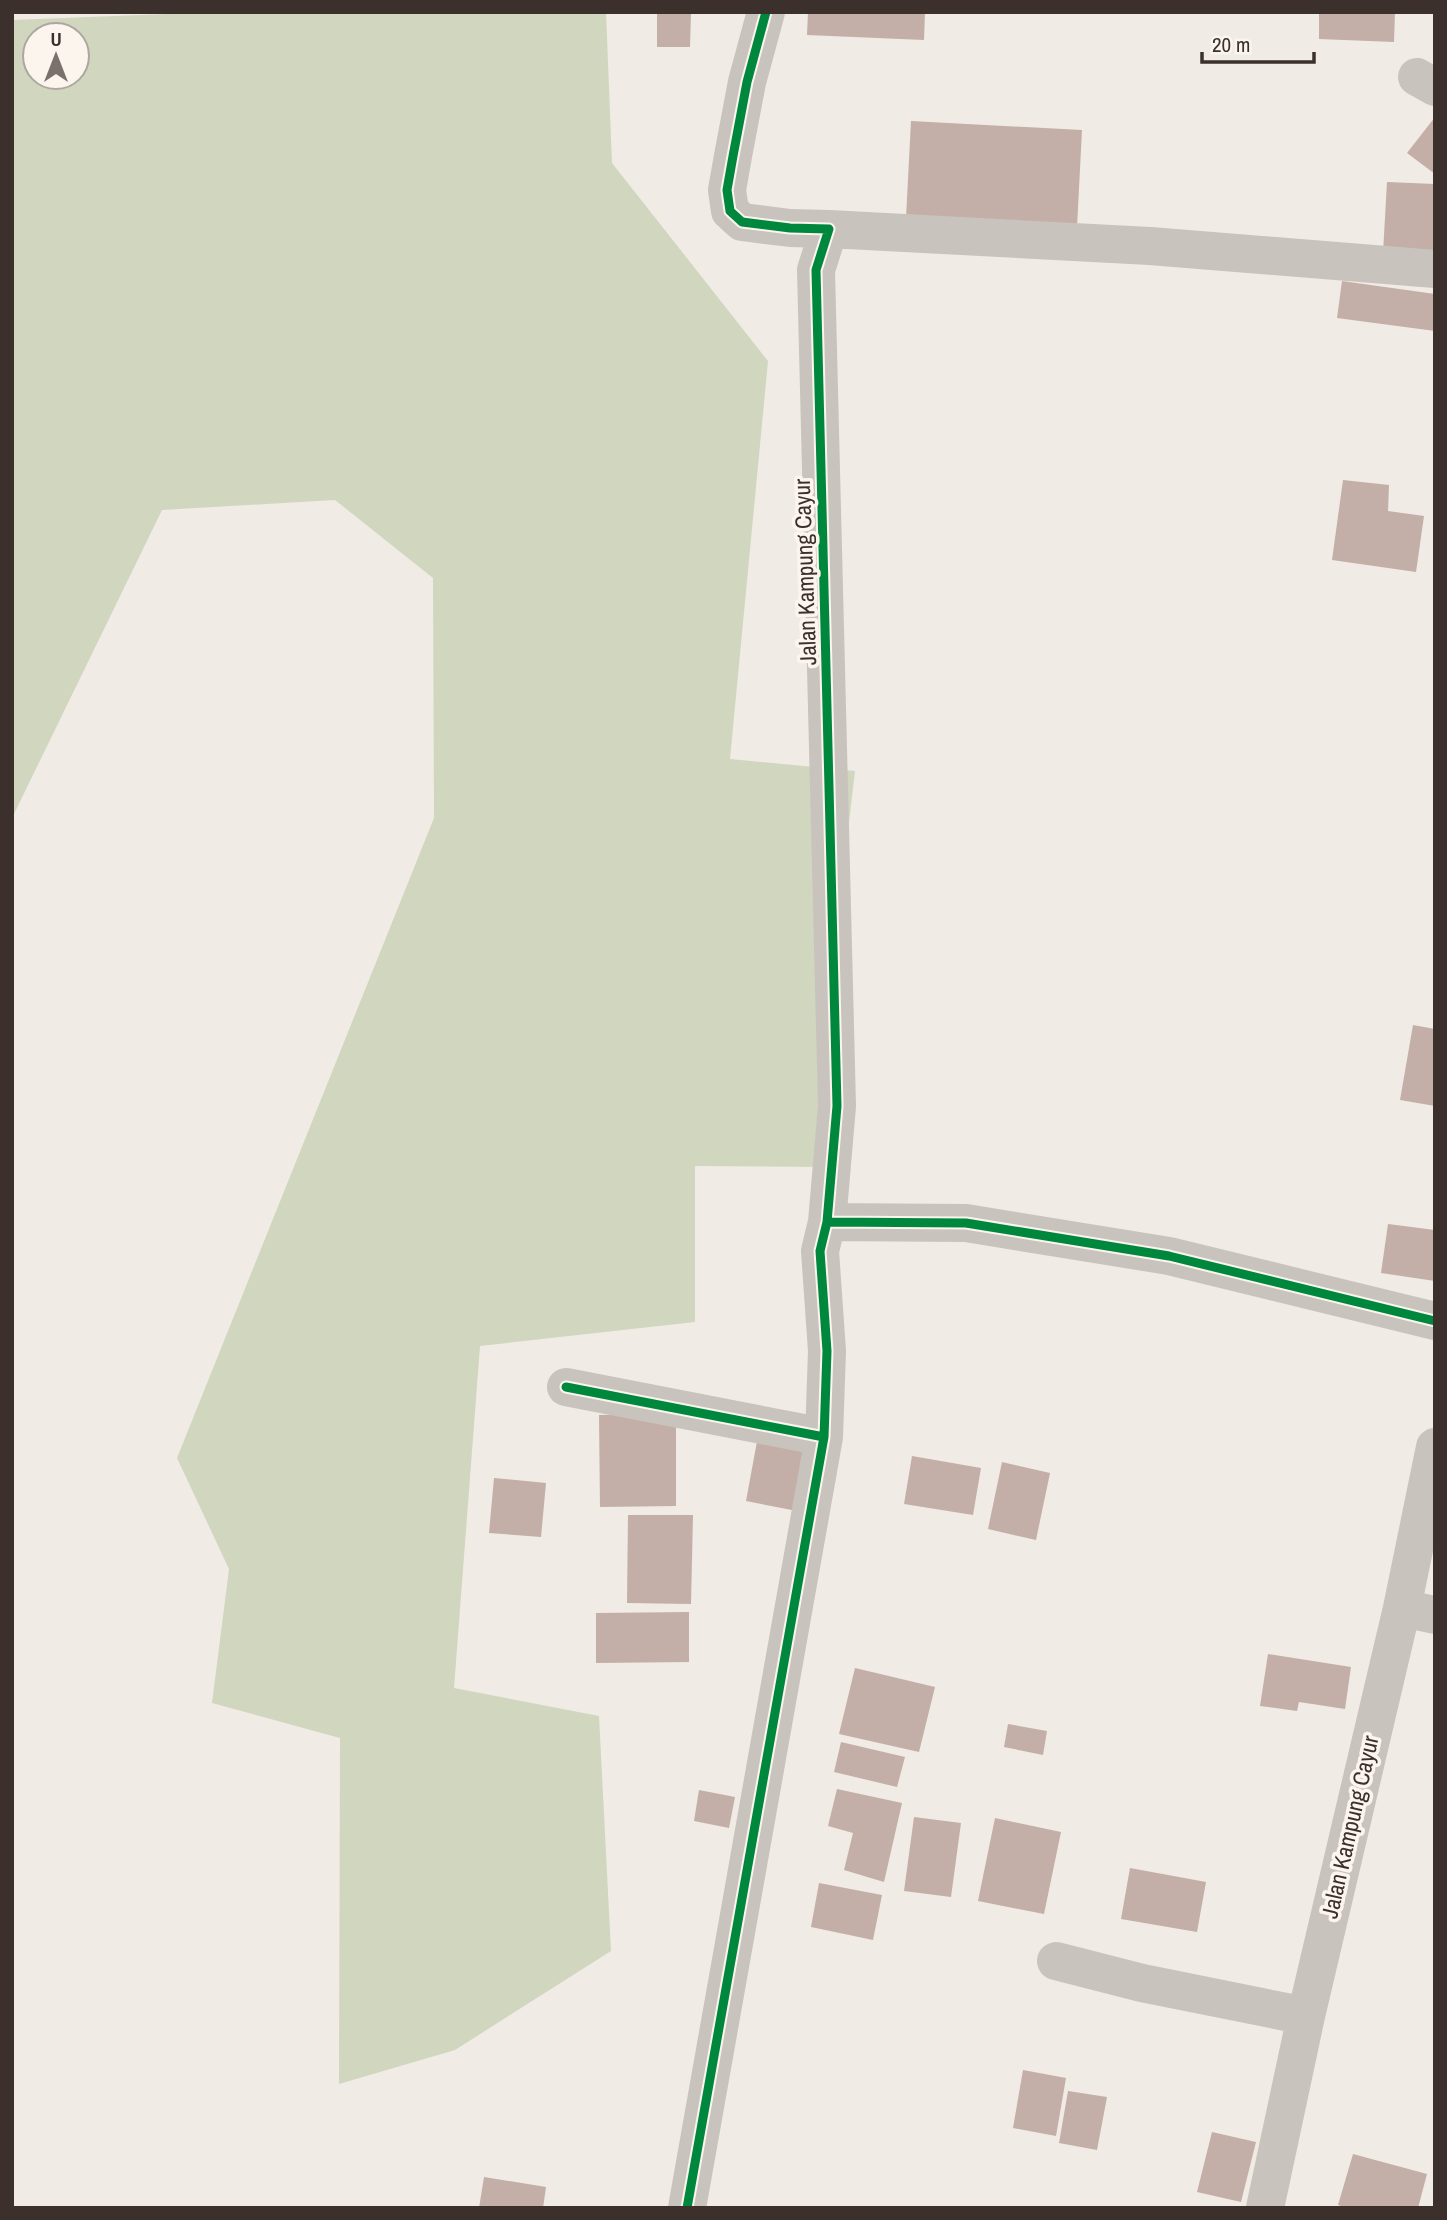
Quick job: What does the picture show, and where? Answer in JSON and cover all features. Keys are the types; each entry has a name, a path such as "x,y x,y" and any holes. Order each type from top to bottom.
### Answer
{"street":[{"path":"766,12 747,82 727,190 730,211 742,222 790,228 1150,246 1435,270"},
{"name":"Jalan Kampung Cayur","path":"687,2208 824,1437 827,1351 820,1251 827,1222 837,1106 816,270 829,229"},
{"path":"827,1222 966,1223 1170,1256 1435,1321"},
{"path":"566,1387 824,1437"},
{"name":"Jalan Kampung Cayur","path":"1265,2208 1306,2015 1419,1611 1435,1447"},
{"path":"1056,1961 1142,1983 1306,2015"}],"green space":[{"path":"218,12 606,12 612,163 768,361 730,759 855,771 822,1051 827,1167 695,1166 695,1322 480,1346 454,1688 599,1716 611,1951 455,2050 339,2084 340,1738 212,1703 229,1569 177,1458 434,818 433,578 335,500 162,510 12,818 12,20"}],"building":[{"path":"657,12 691,12 690,47 657,47"},
{"path":"808,12 925,12 924,40 807,35"},
{"path":"1319,12 1395,12 1394,42 1319,39"},
{"path":"1435,117 1435,174 1407,153"},
{"path":"911,121 1082,130 1077,227 906,218"},
{"path":"1387,182 1435,184 1435,259 1383,253"},
{"path":"1342,281 1435,294 1435,331 1337,318"},
{"path":"1343,480 1389,485 1388,511 1424,516 1416,572 1332,560"},
{"path":"1413,1025 1435,1029 1435,1106 1400,1100"},
{"path":"1388,1224 1435,1230 1435,1281 1381,1273"},
{"path":"676,1414 676,1506 600,1507 599,1415"},
{"path":"758,1436 810,1445 797,1511 746,1501"},
{"path":"912,1456 981,1468 973,1515 904,1504"},
{"path":"1002,1462 1050,1473 1036,1540 988,1529"},
{"path":"494,1478 546,1483 541,1537 489,1533"},
{"path":"628,1515 693,1515 691,1604 627,1603"},
{"path":"689,1612 689,1662 596,1663 596,1613"},
{"path":"1268,1654 1351,1667 1345,1709 1299,1702 1297,1711 1260,1706"},
{"path":"855,1668 935,1687 919,1752 839,1734"},
{"path":"1008,1724 1047,1731 1043,1755 1004,1747"},
{"path":"841,1742 905,1757 897,1787 834,1772"},
{"path":"837,1789 902,1803 884,1882 844,1870 853,1833 828,1826"},
{"path":"699,1790 735,1797 729,1828 694,1821"},
{"path":"914,1817 961,1823 951,1897 904,1891"},
{"path":"995,1818 1061,1832 1044,1914 978,1901"},
{"path":"1130,1868 1206,1882 1197,1932 1121,1919"},
{"path":"819,1883 882,1895 873,1940 811,1927"},
{"path":"1023,2070 1066,2078 1056,2136 1013,2128"},
{"path":"1068,2091 1107,2097 1097,2150 1059,2143"},
{"path":"1212,2132 1256,2142 1241,2202 1197,2192"},
{"path":"1353,2154 1427,2174 1418,2208 1347,2208 1338,2205"},
{"path":"484,2177 546,2187 543,2208 479,2208"}],"cycle path":[{"path":"766,12 747,82 733,156 727,190 730,211 742,222 790,228 829,229 816,270 837,1106 827,1222"},
{"path":"566,1387 824,1437 827,1351 820,1251 827,1222 966,1223 1169,1256 1435,1321"},
{"path":"687,2208 824,1437"}]}
